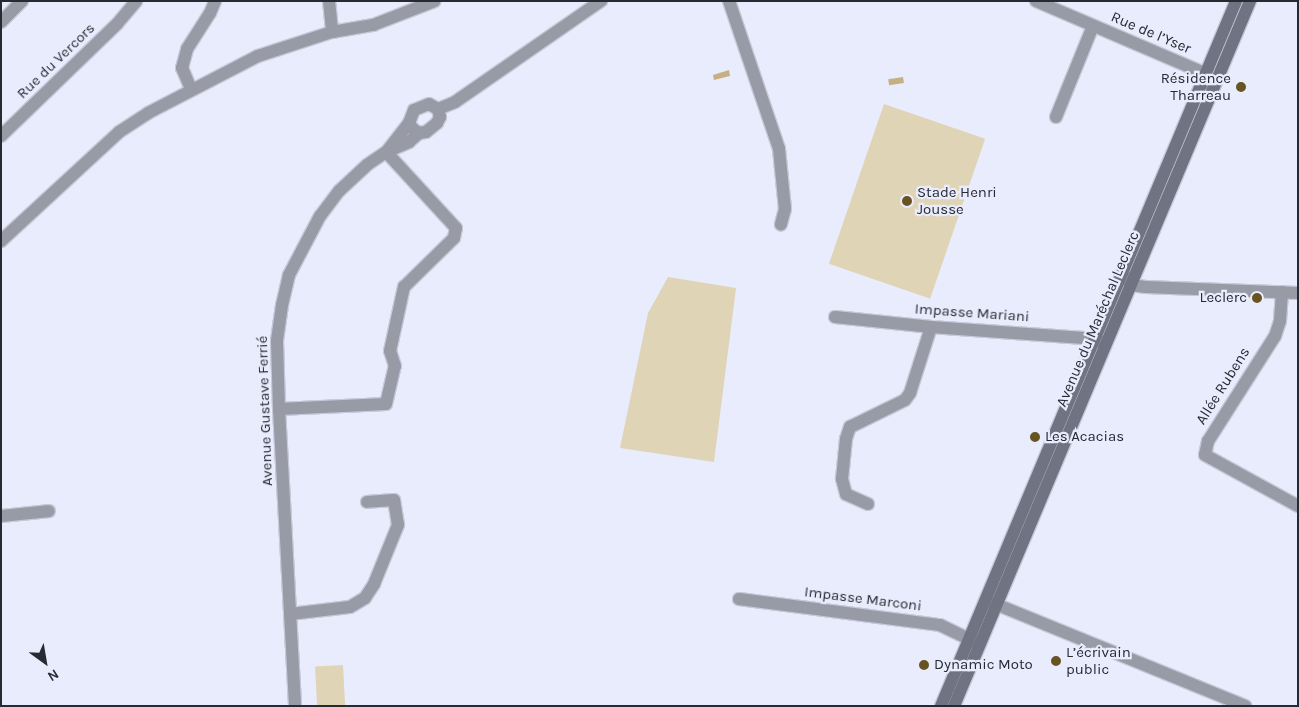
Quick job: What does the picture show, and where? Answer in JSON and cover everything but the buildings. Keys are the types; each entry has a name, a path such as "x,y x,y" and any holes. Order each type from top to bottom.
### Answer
{"main road":[{"name":"Avenue du Maréchal Leclerc","path":"941,706 974,641 1100,341 1123,271 1236,1"},
{"name":"Avenue du Maréchal Leclerc","path":"1100,341 1130,285 1250,1"},
{"name":"Avenue du Maréchal Leclerc","path":"954,706 974,641"}],"street":[{"path":"1,22 22,1"},
{"path":"191,89 182,68 184,58 187,49 210,13 215,1"},
{"path":"329,1 332,32"},
{"path":"1,241 119,132 191,89 258,56 332,32 373,24 435,1"},
{"path":"438,109 455,102 601,1"},
{"path":"729,1 779,149 785,208 781,224"},
{"name":"Rue de l’Yser","path":"1036,1 1206,74"},
{"name":"Rue du Vercors","path":"1,136 117,24 134,3"},
{"path":"1056,116 1094,26"},
{"path":"1206,74 1210,96"},
{"path":"434,105 438,109 440,117 437,123 426,132 419,133 409,123 414,110 422,106 434,105"},
{"name":"Avenue Gustave Ferrié","path":"386,152 409,123"},
{"name":"Avenue Gustave Ferrié","path":"295,706 279,409 277,341 282,305 289,275 320,216 335,196 367,166 386,152 409,142 419,133"},
{"path":"279,409 386,404 395,366 390,351 404,287 454,238 456,228 386,152"},
{"path":"1123,271 1130,285 1298,293"},
{"name":"Allée Rubens","path":"1282,292 1280,321 1274,336 1208,441 1204,455 1298,506"},
{"name":"Impasse Mariani","path":"835,317 1100,341"},
{"path":"868,504 846,494 842,479 846,439 850,427 905,400 910,393 931,327"},
{"path":"290,614 350,606 365,598 374,584 398,525 394,500 367,502"},
{"path":"1,516 49,511"},
{"name":"Impasse Marconi","path":"739,599 940,625 974,641"},
{"path":"990,603 1245,706"}],"shaded area":[{"path":"729,70 730,76 714,80 713,75"},
{"path":"903,77 904,83 889,85 888,79"},
{"name":"Stade Henri Jousse","path":"884,104 985,139 930,299 829,264"},
{"path":"668,277 736,288 714,462 620,448 648,313"},
{"path":"343,665 345,706 317,706 315,666"}],"place":[{"name":"Résidence Tharreau","path":"1241,87"},
{"name":"Stade Henri Jousse","path":"907,201"},
{"name":"Leclerc","path":"1257,298"},
{"name":"Les Acacias","path":"1035,437"},
{"name":"L’écrivain public","path":"1056,661"},
{"name":"Dynamic Moto","path":"924,665"}]}
